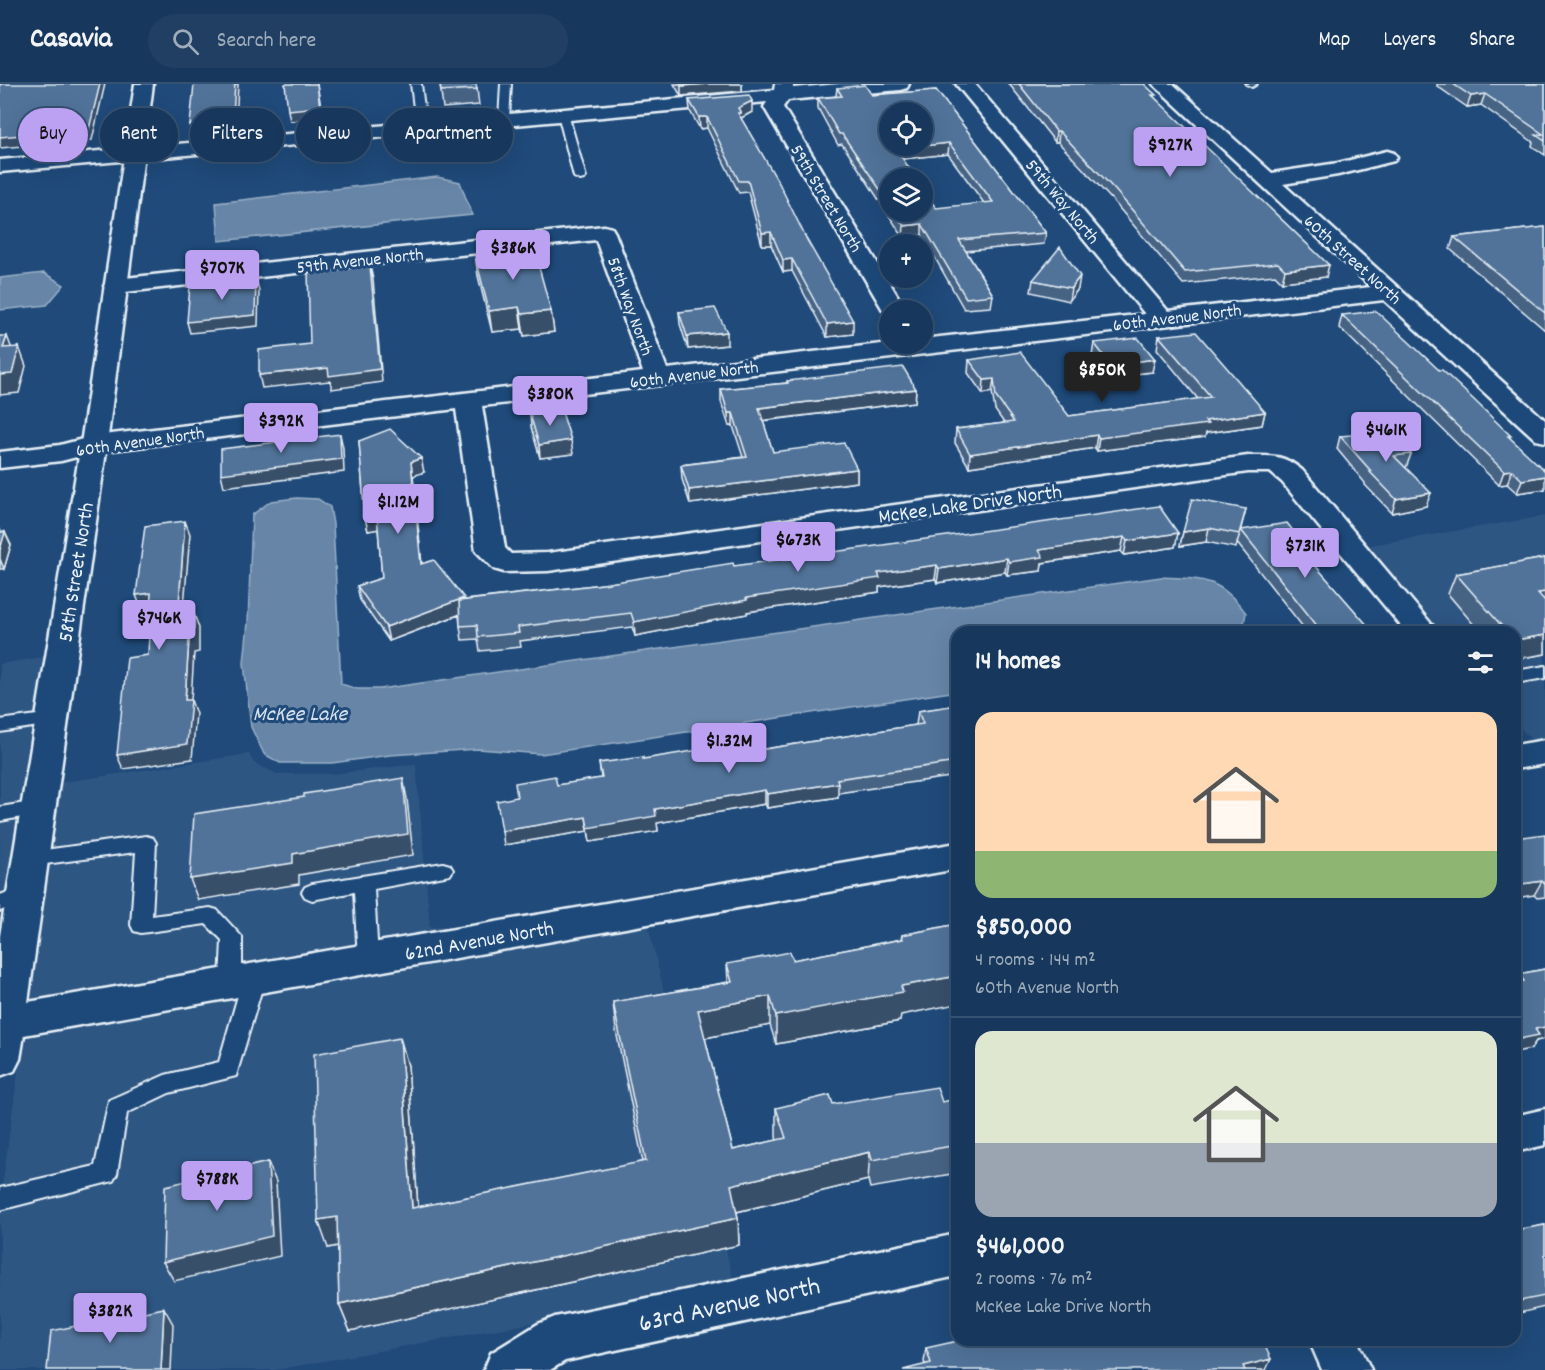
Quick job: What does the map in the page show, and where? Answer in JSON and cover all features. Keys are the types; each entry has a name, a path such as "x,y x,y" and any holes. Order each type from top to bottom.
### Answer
{"street":[{"name":"58th Street North","path":"141,108 144,84"},
{"path":"513,119 783,89 900,84"},
{"name":"59th Way North","path":"965,84 1161,318"},
{"name":"60th Street North","path":"1162,84 1545,434"},
{"name":"59th Street North","path":"783,89 773,107 889,300"},
{"path":"178,148 338,128 383,127"},
{"path":"0,166 100,157"},
{"path":"1267,180 1338,169 1387,157"},
{"name":"58th Street North","path":"2,1034 18,885 38,808 94,444 134,162"},
{"name":"59th Avenue North","path":"116,286 604,233"},
{"name":"58th Way North","path":"604,233 658,378"},
{"name":"60th Avenue North","path":"933,344 1389,292"},
{"name":"60th Avenue North","path":"0,460 61,453 94,444 879,351"},
{"name":"McKee Lake Drive North","path":"468,401 490,551 504,563 548,562 1248,464 1277,464 1292,476 1418,626"},
{"name":"62nd Avenue North","path":"2,1034 243,980 951,857"},
{"path":"1521,1133 1545,1127"},
{"name":"63rd Avenue North","path":"508,1370 555,1340 951,1256"},
{"path":"1335,1346 1347,1370"}],"lane":[{"path":"416,84 419,108"},
{"path":"505,108 506,84"},
{"path":"563,114 580,177"},
{"path":"1521,676 1545,672"},
{"path":"0,726 52,719"},
{"path":"0,814 38,808"},
{"path":"0,1198 105,1174 117,1107 165,1085 228,1069 243,980 232,937 210,916 141,925 146,843 18,885"},
{"path":"312,892 443,870"},
{"path":"364,883 368,959"}],"shaded area":[{"path":"1545,516 1545,738 1531,740 1521,729 1521,626 1434,626 1365,546"},
{"path":"44,657 30,755 0,939 0,664"},
{"path":"249,754 254,763 277,774 332,774 416,764 430,927 464,927 27,1002 58,783"},
{"path":"648,925 733,1279 552,1317 543,1321 275,1370 0,1370 0,1202 23,1035"}],"water":[{"path":"437,177 460,182 472,215 219,241 216,203"},
{"path":"44,273 64,285 47,305 0,310 0,278"},
{"name":"McKee Lake","path":"297,498 318,499 330,507 333,524 341,684 357,689 380,689 1161,577 1188,578 1209,582 1227,592 1246,613 1243,626 951,626 951,692 541,754 478,749 390,755 332,763 280,763 264,754 251,727 244,663 248,623 252,515 271,501"}],"building":[{"path":"0,84 100,84 89,129 88,108 18,108 18,135 0,137"},
{"path":"194,84 235,84 234,108 192,108"},
{"path":"285,84 317,84 320,107 288,110"},
{"path":"440,84 476,84 477,89 441,91"},
{"path":"679,84 708,84 681,86"},
{"path":"1019,84 1144,84 1156,95 1152,95 1329,265 1285,270 1278,263 1185,272 1115,190 1059,131 1056,131"},
{"path":"1453,84 1545,84 1545,141 1536,135 1543,134 1485,94 1471,96"},
{"path":"865,85 872,95 936,90 1046,233 959,240 993,295 966,298 933,242 933,234 928,234 922,224 904,226 901,222 933,222 933,204 936,208 993,202 949,143 933,145 933,102 879,102 879,156 901,156 909,168 879,168 879,188 842,134 839,134 818,98 842,96 837,88"},
{"path":"749,95 752,101 738,108 741,113 738,113 779,183 807,240 853,321 827,324 792,259 783,260 771,232 762,233 748,181 739,181 707,117 699,117 689,100"},
{"path":"1545,227 1545,313 1454,237"},
{"path":"1060,247 1080,276 1071,288 1033,280"},
{"path":"534,249 551,311 521,314 519,307 489,311 475,255"},
{"path":"370,266 380,369 329,376 328,368 259,375 259,350 310,344 308,273"},
{"path":"256,279 255,315 187,322 190,286"},
{"path":"715,308 727,332 687,336 679,312"},
{"path":"1376,311 1511,436 1508,436 1545,471 1545,476 1522,480 1512,470 1504,471 1342,315"},
{"path":"1196,332 1265,412 1205,421 1208,424 1099,438 1097,435 970,454 956,429 1014,422 996,397 994,379 984,380 969,360 1020,352 1069,416 1211,397 1159,336"},
{"path":"0,336 7,336 3,348 19,347 12,374 0,375"},
{"path":"1138,338 1155,359 1111,365 1094,343"},
{"path":"903,367 916,389 759,408 773,452 844,443 857,469 689,490 681,465 747,457 733,413 728,413 721,389 788,383 787,381"},
{"path":"561,409 571,440 539,445 530,414"},
{"path":"390,429 421,458 411,462 421,564 434,560 464,598 386,627 357,586 382,578 377,515 365,517 359,441"},
{"path":"1390,431 1411,454 1394,456 1431,493 1396,499 1340,436"},
{"path":"340,434 341,459 221,474 221,449"},
{"path":"1192,499 1246,509 1239,534 1209,528 1183,532"},
{"path":"1159,506 1178,533 1127,541 1124,537 1039,550 1043,557 1009,562 1007,558 939,569 937,565 878,573 880,578 746,598 747,600 634,622 631,613 518,627 519,633 478,637 477,625 460,626 459,601 603,584 733,563 734,566"},
{"path":"185,521 178,616 194,614 194,638 189,639 185,700 191,700 187,744 117,755 127,658 148,655 151,593 136,595 145,526"},
{"path":"1287,523 1312,555 1307,556 1368,626 1317,626 1241,530"},
{"path":"0,532 5,532 0,550"},
{"path":"1545,558 1545,592 1538,593 1545,601 1545,635 1521,639 1521,626 1502,626 1456,574"},
{"path":"951,706 951,763 837,779 838,783 767,794 765,790 655,809 656,816 588,828 586,817 502,831 497,801 517,797 515,783 555,776 557,785 602,778 599,763 643,757 643,759 730,745 733,754 923,724 918,711"},
{"path":"403,778 408,834 293,854 293,863 190,879 194,814 304,797 304,794"},
{"path":"1545,834 1545,884 1542,881 1521,884 1521,837"},
{"path":"951,925 951,977 901,986 903,992 776,1016 770,996 698,1010 733,1150 786,1138 776,1108 830,1095 833,1104 937,1087 942,1102 951,1100 951,1146 872,1160 870,1152 731,1185 738,1218 339,1304 337,1217 318,1220 314,1054 400,1038 412,1208 646,1161 613,1002 732,982 727,964 790,952 793,960 903,939 902,935"},
{"path":"1545,969 1545,1027 1535,1029 1539,1035 1521,1039 1521,982 1524,981 1521,974"},
{"path":"268,1162 272,1236 163,1262 165,1186"},
{"path":"1545,1225 1545,1296 1521,1301 1521,1229"},
{"path":"164,1308 161,1370 47,1370 51,1331"},
{"path":"951,1342 951,1346 1265,1346 1271,1359 1243,1366 1245,1370 903,1370 931,1363 926,1348"}]}
